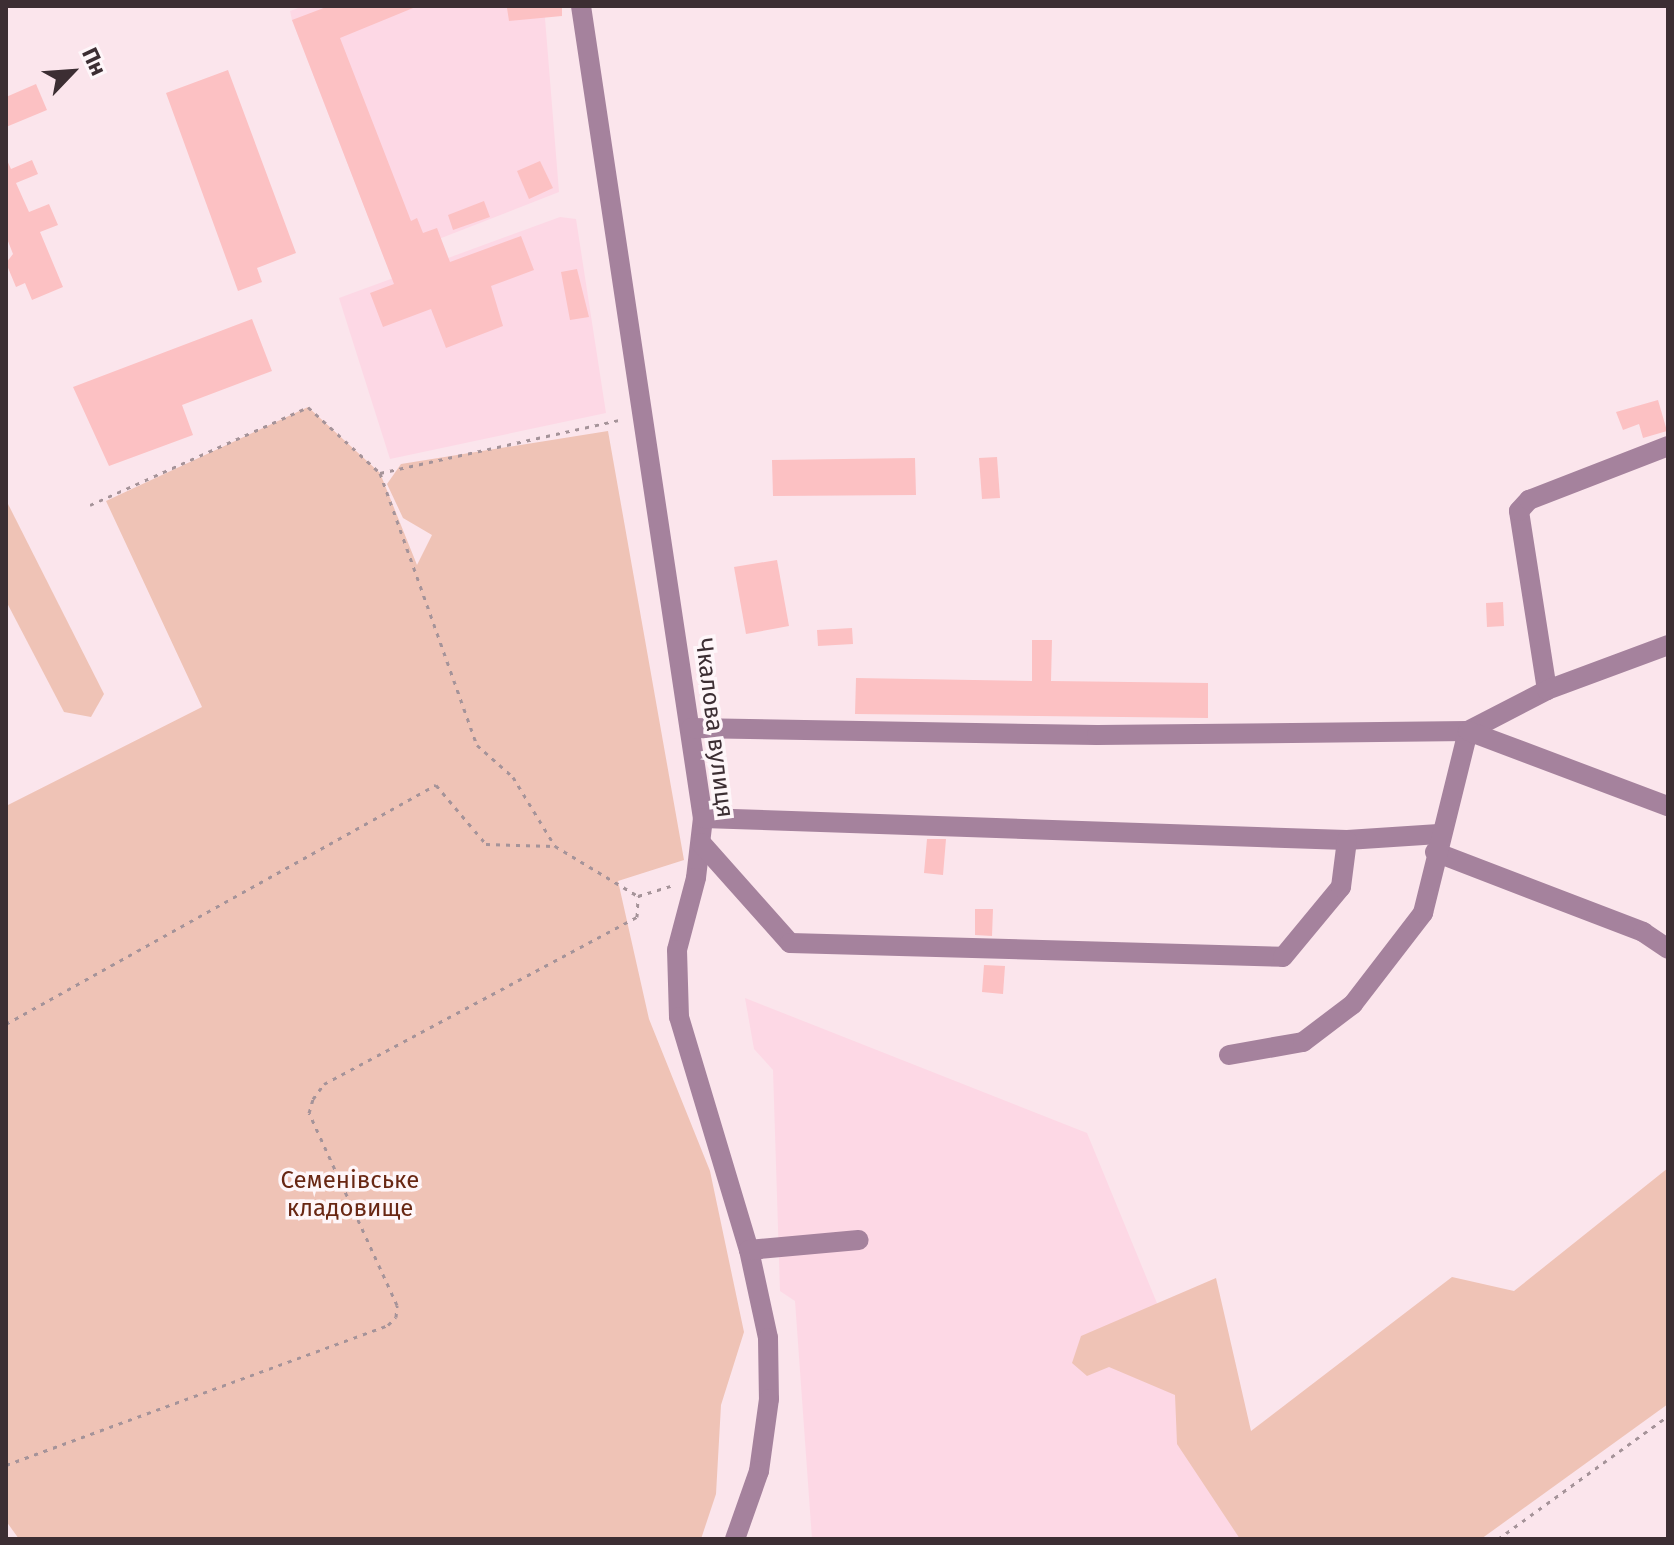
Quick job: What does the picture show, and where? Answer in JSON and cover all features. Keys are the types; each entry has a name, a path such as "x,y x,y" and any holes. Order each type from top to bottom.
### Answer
{"street":[{"name":"Чкалова вулиця","path":"581,6 703,818 696,878 677,950 679,1017 749,1250 768,1338 769,1399 759,1471 735,1539"},
{"path":"1547,690 1519,511 1529,500 1668,446"},
{"path":"1229,1055 1303,1042 1353,1004 1423,913 1437,843 1468,731 1547,690 1668,645"},
{"path":"691,728 1097,735 1468,731 1668,806"},
{"path":"703,818 1437,843 1643,932 1668,949"},
{"path":"701,843 790,943 1283,957 1341,887 1347,840"},
{"path":"749,1250 859,1240"}],"path":[{"path":"90,505 308,407 380,473 477,745 513,777 555,846 638,896 696,878"},
{"path":"380,473 642,415"},
{"path":"6,1024 436,785 486,844 555,846"},
{"path":"6,1465 388,1325 396,1317 397,1305 309,1113 313,1099 324,1084 637,917 638,896"},
{"path":"1498,1539 1668,1416"}],"shaded area":[{"path":"304,6 544,6 559,192 385,260 292,20 290,11"},
{"path":"560,217 576,219 606,413 390,459 339,298"},
{"path":"745,998 1087,1133 1254,1539 812,1539 795,1301 780,1291 773,1070 754,1049"}],"green space":[{"name":"Семенівське кладовище","path":"308,407 380,473 417,565 432,535 403,518 387,484 401,464 608,431 684,860 618,881 649,1019 710,1171 744,1332 721,1405 716,1494 701,1539 19,1539 6,1521 6,806 202,707 106,501"},
{"path":"6,500 104,694 91,717 64,712 6,601"},
{"path":"1668,1168 1668,1404 1481,1539 1240,1539 1177,1444 1175,1395 1109,1367 1087,1376 1072,1363 1081,1336 1216,1278 1251,1431 1452,1277 1514,1291"}],"building":[{"path":"329,6 418,6 340,38 411,221 417,218 423,233 437,228 450,262 521,236 534,270 491,286 503,326 446,348 431,309 383,327 370,293 394,284 292,20"},
{"path":"562,6 562,16 509,21 507,8"},
{"path":"228,70 296,253 257,268 262,282 238,291 166,93"},
{"path":"36,84 47,110 6,127 6,97"},
{"path":"6,158 11,169 32,160 38,174 16,183 29,212 49,204 58,225 40,232 63,287 32,300 25,283 16,287 6,263 13,254 6,236"},
{"path":"540,161 553,188 529,199 517,171"},
{"path":"484,201 490,217 453,230 448,215"},
{"path":"577,269 589,317 570,320 561,272"},
{"path":"252,319 272,371 182,405 193,435 109,466 73,387"},
{"path":"1658,400 1667,431 1643,438 1639,424 1623,430 1616,412"},
{"path":"997,457 1000,498 982,499 979,458"},
{"path":"915,458 916,495 773,496 772,460"},
{"path":"777,560 789,626 746,634 734,567"},
{"path":"1503,602 1504,626 1487,627 1486,603"},
{"path":"852,628 853,644 818,646 817,630"},
{"path":"1032,640 1052,640 1051,681 1208,683 1208,718 855,714 856,678 1032,681"},
{"path":"927,839 946,839 943,875 924,873"},
{"path":"975,909 993,909 992,936 975,935"},
{"path":"984,965 1005,966 1003,994 982,992"}]}
